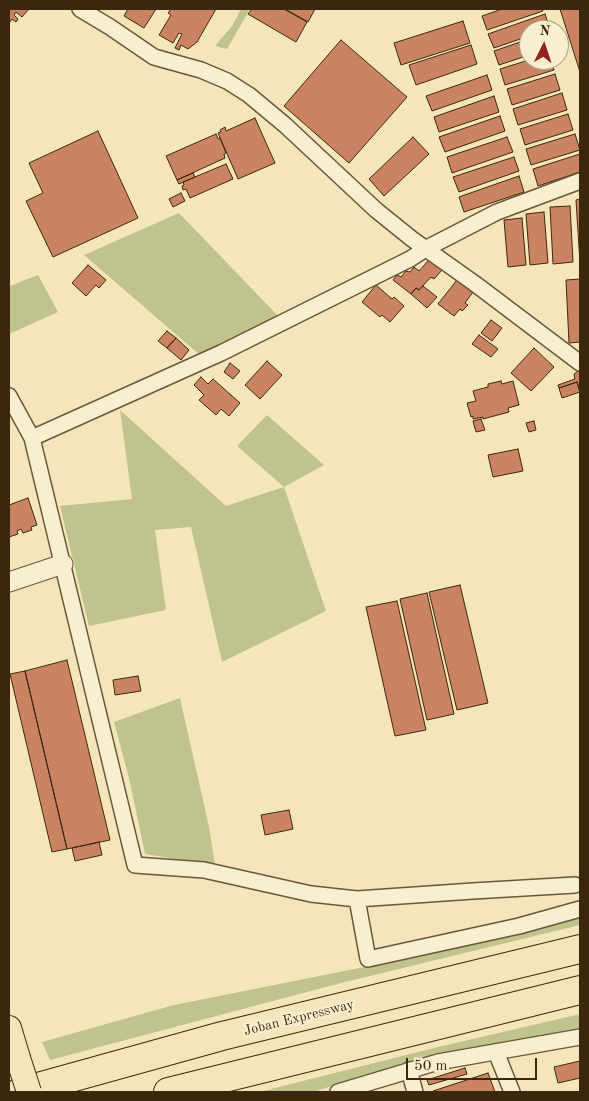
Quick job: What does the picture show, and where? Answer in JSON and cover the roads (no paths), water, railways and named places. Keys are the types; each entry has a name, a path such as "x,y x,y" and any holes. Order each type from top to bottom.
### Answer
{"highway":[{"name":"Joban Expressway","path":"20,1092 222,1036 580,949"},
{"path":"168,1092 580,990"}],"main road":[{"path":"9,1028 29,1092"}],"street":[{"path":"80,9 154,57 201,70 226,81 249,95 285,125 376,210 580,363"},
{"path":"32,438 221,354 410,259 427,248 497,212 580,182"},
{"path":"9,396 32,438 135,866 204,870 311,894 357,899 575,885"},
{"path":"9,582 63,564"},
{"path":"357,899 368,959 510,928 580,909"},
{"path":"338,1092 438,1062 580,1037"},
{"path":"496,1052 512,1092"},
{"path":"408,1070 416,1092"}]}
